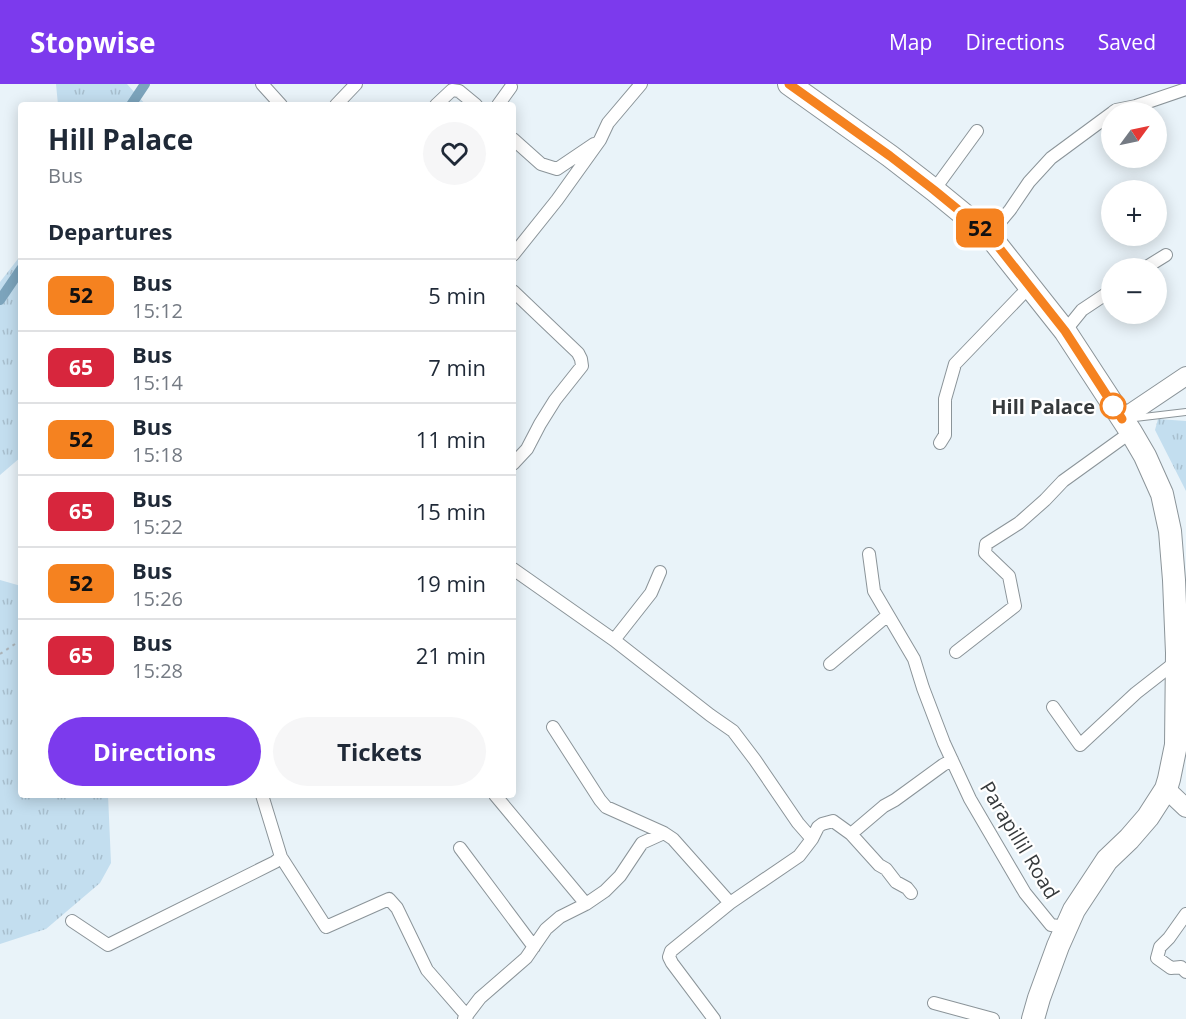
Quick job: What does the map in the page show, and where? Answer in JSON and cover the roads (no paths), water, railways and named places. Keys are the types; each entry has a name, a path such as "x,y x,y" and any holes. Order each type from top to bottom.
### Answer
{"highway":[{"path":"789,84 890,156 989,235 1065,331 1145,456 1162,494 1170,531 1177,661 1176,745 1166,789 1148,817 1107,860 1074,910 1033,1019"}],"main road":[{"path":"1127,426 1186,376"},
{"path":"1166,789 1186,808"}],"street":[{"path":"262,84 278,102"},
{"path":"339,102 356,84"},
{"path":"516,251 557,201 600,140 608,123 641,84"},
{"path":"500,102 512,87"},
{"path":"1148,102 1186,89"},
{"path":"439,102 452,90 459,91 472,102"},
{"path":"989,235 1029,182 1051,158 1101,121"},
{"path":"934,190 977,131"},
{"path":"516,143 541,164 557,169 600,140"},
{"path":"1161,258 1166,255"},
{"path":"940,443 945,435 945,399 955,364 1030,286"},
{"path":"516,294 578,353 582,366 555,399 527,449 516,461"},
{"path":"1065,331 1082,310 1101,297"},
{"path":"956,652 1015,606 1009,576 985,553 986,544 1019,523 1063,481 1127,426"},
{"name":"Parapillil Road","path":"869,554 874,591 914,659 923,688 970,799 1025,893 1051,925 1066,927"},
{"path":"516,571 614,640 733,731 798,823 812,839"},
{"path":"614,640 651,593 660,572"},
{"path":"830,664 888,615"},
{"path":"1053,707 1080,746 1136,693 1177,661"},
{"path":"553,727 606,807 673,839 730,903"},
{"path":"851,834 884,806 952,760"},
{"path":"263,798 281,856 326,927 389,899 397,908 427,970 465,1017 480,998 526,958 546,929 560,917 605,891 620,876 642,843 664,833"},
{"path":"498,798 586,904"},
{"path":"714,1019 672,963 669,957 671,951 730,903 799,856 822,824 833,821 851,834 896,882 911,893"},
{"path":"460,848 534,947"},
{"path":"72,921 108,945 274,862 281,856"},
{"path":"1186,914 1160,947 1156,958 1171,968 1182,967 1186,972"},
{"path":"934,1003 993,1019"}],"lane":[{"path":"1127,426 1186,412"}],"waterway":[{"path":"133,102 145,84"},
{"path":"0,300 18,273"}],"place":[{"name":"Hill Palace","path":"1113,406"}]}
